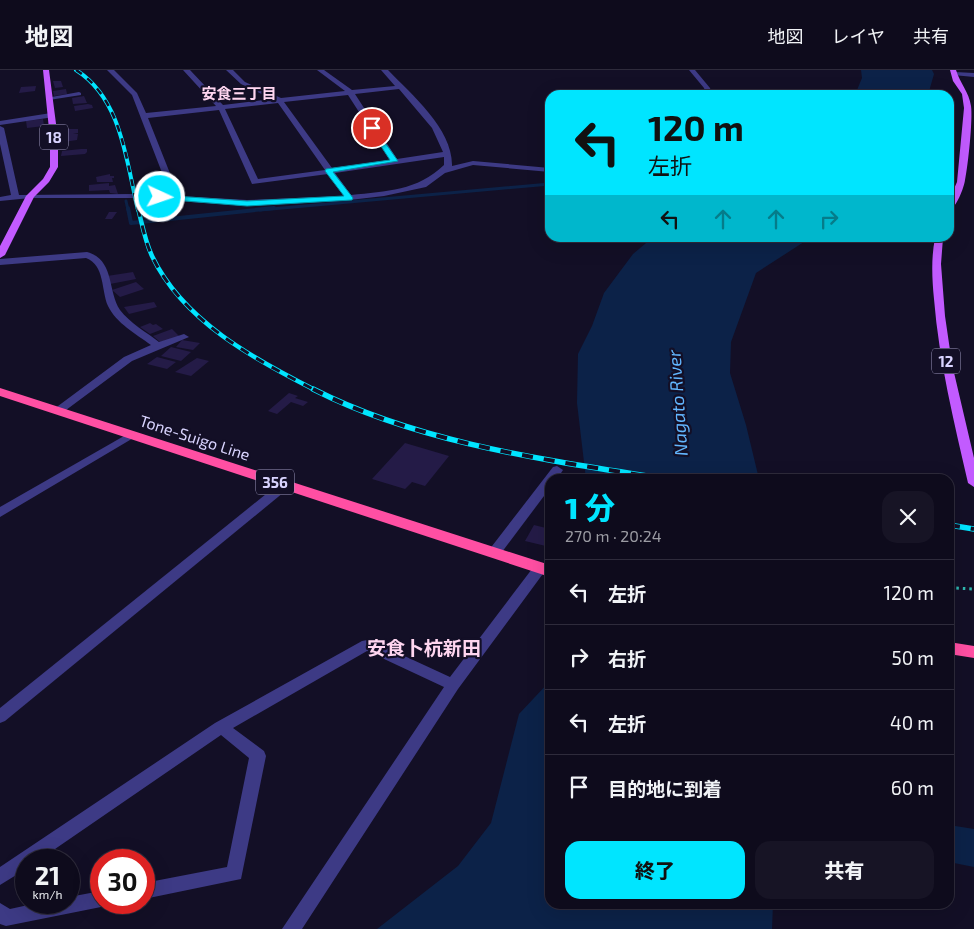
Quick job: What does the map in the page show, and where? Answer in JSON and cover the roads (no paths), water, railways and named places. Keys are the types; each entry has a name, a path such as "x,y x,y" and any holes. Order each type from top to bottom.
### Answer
{"highway":[{"name":"Tone-Suigo Line","path":"0,392 545,569"},
{"path":"954,649 974,652"}],"main road":[{"name":"18","path":"0,255 30,196 46,180 54,167 46,70"},
{"path":"954,72 956,81 965,94 968,108 961,182 954,197"},
{"name":"12","path":"938,242 936,250 940,313 947,371 971,452 974,483"}],"street":[{"path":"110,70 135,94 176,198"},
{"path":"186,70 221,107 255,182 448,154"},
{"path":"229,70 243,83 279,100 349,198"},
{"path":"320,70 350,92 394,161"},
{"path":"0,199 30,196 135,196 247,203 349,198 384,194 423,185 444,171 448,166 448,154 439,131 384,70"},
{"path":"692,70 708,90"},
{"path":"954,72 974,75"},
{"path":"143,116 400,87"},
{"path":"49,98 79,94"},
{"path":"0,122 51,115"},
{"path":"0,128 16,198"},
{"path":"444,171 473,163 545,170"},
{"path":"0,262 87,255 94,257 100,263 113,306 130,325 158,346"},
{"path":"58,411 128,359 184,337"},
{"path":"0,513 131,436"},
{"path":"0,717 285,485"},
{"path":"494,553 545,486"},
{"path":"291,929 453,685 545,569"},
{"path":"0,877 221,728 367,645 453,685"},
{"path":"155,889 235,873 258,756 221,728"},
{"path":"0,911 6,918 90,901"}],"water":[{"path":"861,70 932,70 934,74 929,90 857,90 862,78"},
{"name":"Nagato River","path":"647,242 804,242 756,273 731,342 730,373 746,425 758,474 585,474 577,403 578,354 592,326 604,293 633,254"},
{"path":"545,686 545,909 773,909 772,929 377,929 458,866 491,823 519,714"},
{"path":"954,826 974,829 974,867 954,863"}],"waterway":[{"path":"260,210 545,184"},
{"path":"126,201 128,210"},
{"path":"128,208 131,223 274,208"}],"railway":[{"path":"76,70 91,82 113,114 120,132 138,210"},
{"path":"138,208 152,256 165,279 182,300 222,336 268,365 314,389"},
{"path":"314,389 354,408 397,424 441,437 530,457 634,474"},
{"path":"954,526 974,529"}],"district":[{"name":"安食三丁目","path":"239,93"},
{"name":"安食卜杭新田","path":"424,647"}]}
